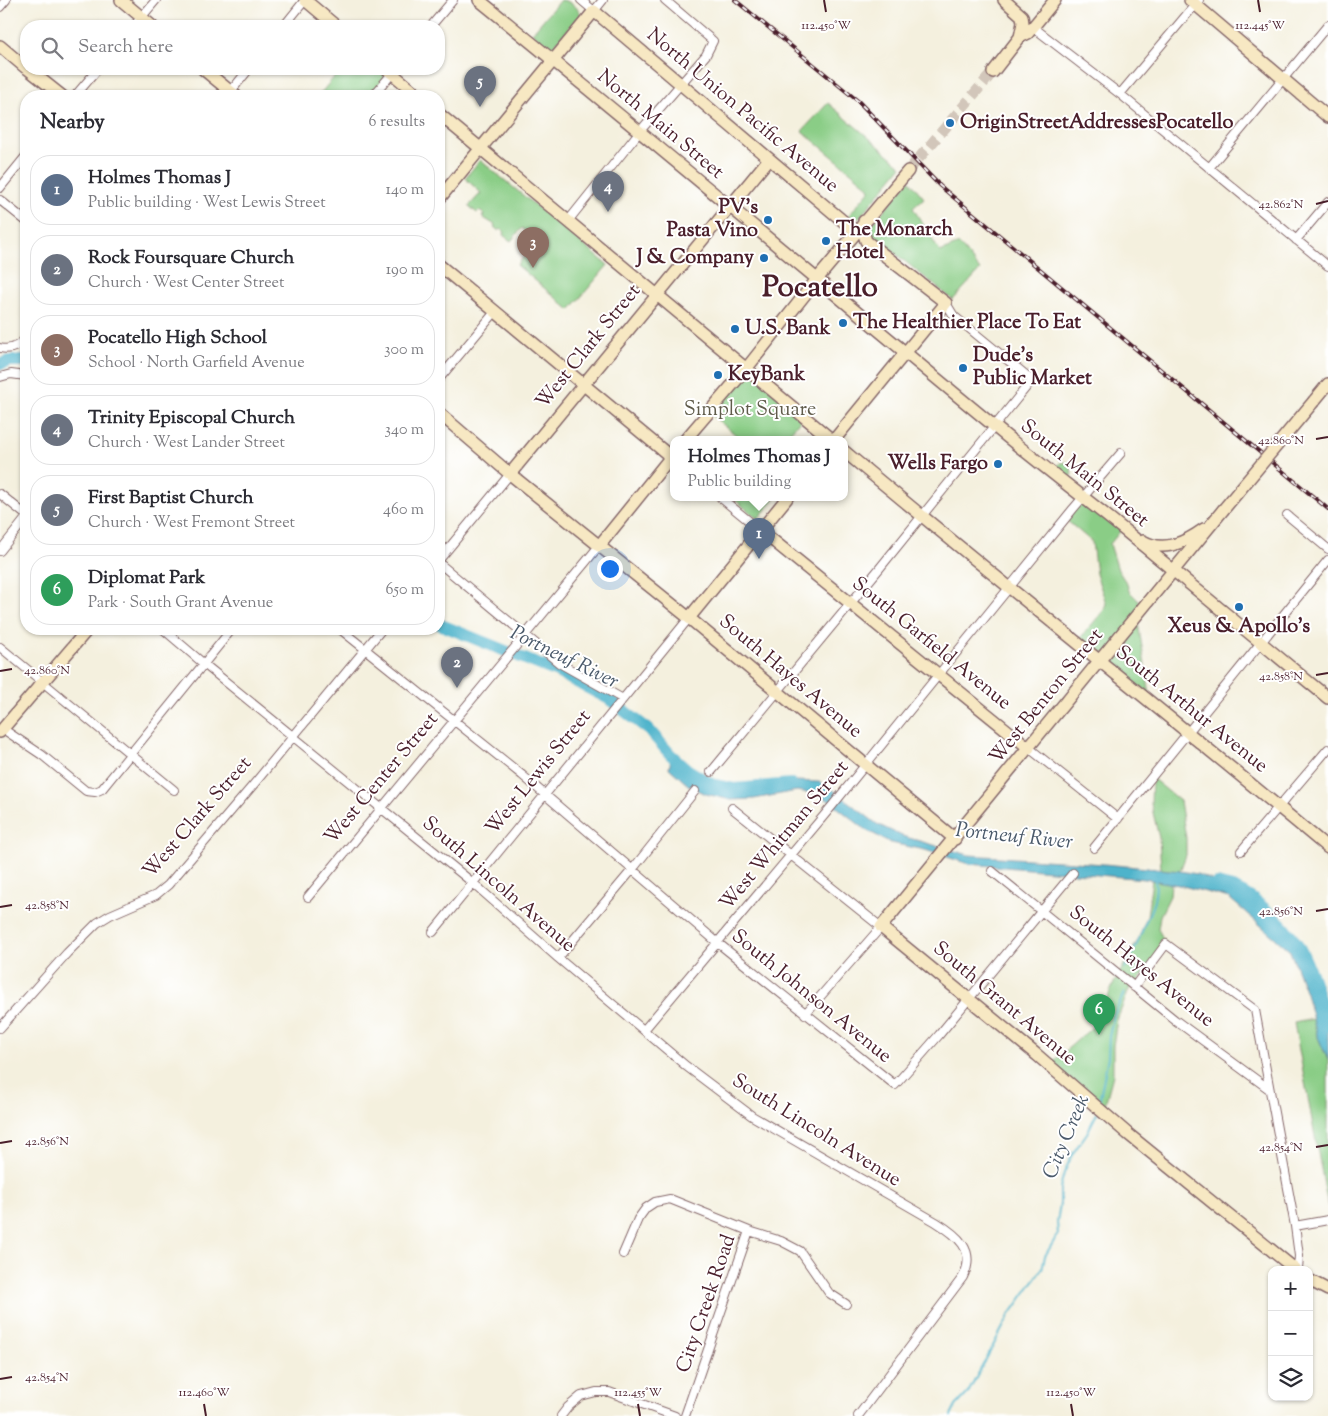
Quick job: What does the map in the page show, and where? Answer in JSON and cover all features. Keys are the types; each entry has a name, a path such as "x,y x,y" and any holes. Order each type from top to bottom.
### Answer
{"street":[{"path":"0,7 6,0"},
{"path":"121,0 136,20"},
{"path":"139,20 156,0"},
{"path":"289,20 305,0 329,20"},
{"path":"435,20 453,0"},
{"name":"North Main Street","path":"479,0 640,131 729,207 818,278"},
{"name":"North Union Pacific Avenue","path":"581,0 856,232"},
{"path":"445,192 603,0"},
{"path":"568,221 640,131 706,55 713,41 665,0"},
{"path":"993,72 1020,37 1023,23 1022,16 1004,0"},
{"path":"1020,37 1028,33 1055,0"},
{"path":"1120,94 1195,1 1328,117"},
{"path":"1022,16 1045,13"},
{"path":"1209,168 1328,25"},
{"path":"1033,27 1120,94 1328,266"},
{"path":"0,46 20,62"},
{"path":"36,75 54,90"},
{"path":"80,90 93,75"},
{"path":"209,75 226,90"},
{"path":"234,90 245,75"},
{"path":"377,90 388,75"},
{"path":"396,75 412,90"},
{"path":"445,119 828,436"},
{"name":"West Clark Street","path":"445,554 769,159"},
{"path":"0,188 20,163"},
{"path":"688,436 746,369 864,221 908,171"},
{"path":"0,200 20,216"},
{"path":"1296,240 1328,202"},
{"path":"864,221 863,231 866,241"},
{"path":"710,772 851,603 1032,380 954,316 946,303 866,241 856,240 845,245"},
{"path":"445,270 583,385 670,454"},
{"name":"South Main Street","path":"818,278 994,426 1328,698"},
{"path":"836,436 946,303"},
{"path":"445,372 495,312"},
{"path":"0,348 5,350 16,348 20,344"},
{"path":"0,378 11,374 20,375"},
{"name":"West Benton Street","path":"805,1014 938,859 1328,384"},
{"name":"South Hayes Avenue","path":"445,418 510,474 866,764 952,842"},
{"name":"West Whitman Street","path":"644,1030 832,806 1082,498 1121,453"},
{"name":"South Arthur Avenue","path":"848,454 921,516 1189,732 1328,848"},
{"name":"West Center Street","path":"308,897 670,460"},
{"path":"0,494 20,512"},
{"name":"South Garfield Avenue","path":"725,501 1118,820"},
{"name":"West Lewis Street","path":"433,932 784,501"},
{"path":"1287,514 1328,549"},
{"path":"1127,533 1152,546 1168,546 1184,542 1215,520"},
{"path":"0,551 20,525"},
{"path":"1094,848 1328,560"},
{"path":"445,566 559,663 623,699"},
{"path":"83,635 2,731 42,755 86,791 95,792 102,789 227,635"},
{"name":"South Lincoln Avenue","path":"170,635 473,883 686,1066 752,1116 950,1231 963,1245 967,1253 968,1262 967,1270 963,1277 858,1416"},
{"name":"South Johnson Avenue","path":"347,635 456,720 718,943 895,1085 968,998"},
{"name":"West Clark Street","path":"0,1028 67,953 98,923 110,915 156,894 168,885 377,635"},
{"path":"0,647 174,790"},
{"path":"1242,851 1328,749"},
{"path":"558,958 632,870 694,791"},
{"name":"South Grant Avenue","path":"732,808 968,998 1103,1112 1292,1266"},
{"name":"South Hayes Avenue","path":"992,871 1175,1020 1269,1089"},
{"path":"968,998 1073,873"},
{"path":"1134,987 1166,944 1254,1010 1295,1226 1299,1256 1298,1266"},
{"path":"622,1254 638,1219 646,1208 655,1202 670,1199 749,1231 781,1241 800,1251 829,1293 846,1304"},
{"path":"1295,1226 1328,1220"},
{"name":"City Creek Road","path":"685,1416 749,1231"},
{"path":"1313,1282 1328,1290"},
{"path":"561,1416 581,1396 596,1392 609,1392 675,1416"}],"green space":[{"path":"560,0 572,4 581,15 551,49 532,33"},
{"path":"336,75 390,75 378,90 323,90"},
{"path":"828,103 902,166 857,219 848,216 870,190 869,187 802,131"},
{"path":"480,160 608,265 570,310 517,265 537,240 522,228 511,241 503,235 505,232 501,229 499,231 494,227 495,225 482,217 484,214 479,211 477,213 469,206 481,193 465,178"},
{"path":"909,180 924,198 913,208 940,252 959,244 980,270 953,300 871,234 870,227"},
{"name":"Simplot Square","path":"746,369 804,416 786,436 737,436 709,413"},
{"path":"1067,462 1071,467 1072,476 1063,477 1055,468 1060,463"},
{"path":"1083,498 1122,529 1110,544 1118,570 1129,591 1145,607 1137,617 1151,701 1077,642 1104,610 1106,603 1096,574 1092,542 1065,519"},
{"path":"737,501 773,501 758,519"},
{"path":"1152,778 1180,801 1186,838 1186,855 1180,871 1161,869 1159,838 1151,804"},
{"path":"1152,880 1171,883 1170,896 1160,916 1158,929 1166,944 1134,987 1131,985 1117,1020 1113,1046 1113,1075 1103,1112 1049,1065 1096,1024 1114,983 1138,940 1147,916"},
{"path":"1313,1019 1317,1035 1328,1060 1328,1207 1294,1023"}],"water":[{"path":"672,755 699,781 730,792 758,792 784,782 819,782 832,789 877,824 902,836 969,855 1180,871 1197,874 1232,888 1270,914 1300,949 1328,1024 1328,1060 1317,1035 1306,993 1290,951 1229,898 1179,885 1145,879 969,864 925,850 891,843 866,830 828,800 815,794 797,791 754,799 731,800 706,794 688,785 669,768"}],"waterway":[{"name":"Portneuf River","path":"0,364 20,361"},
{"name":"Portneuf River","path":"445,626 557,672 609,699 649,730 670,754 688,770 711,784 735,789 791,784"},
{"name":"City Creek","path":"1125,968 1152,906 1156,891 1155,880"},
{"name":"Portneuf River","path":"1217,884 1235,889 1252,899 1269,912 1291,935 1306,961 1328,1026"},
{"name":"City Creek","path":"1099,1103 1108,1057 1109,1036 1114,1015 1124,993"},
{"name":"City Creek","path":"951,1416 956,1406 968,1393 1009,1316 1042,1269 1045,1256 1058,1234 1057,1222 1060,1188 1064,1173 1073,1153 1087,1133 1097,1113"}],"tunnel":[{"path":"908,171 993,72"}],"railway":[{"path":"735,0 858,101 940,186 1328,509"}],"place":[{"name":"First Baptist Church","path":"480,107"},
{"name":"OriginStreetAddressesPocatello","path":"950,123"},
{"name":"Trinity Episcopal Church","path":"608,212"},
{"name":"PV's Pasta Vino","path":"768,220"},
{"name":"The Monarch Hotel","path":"826,241"},
{"name":"J & Company","path":"764,258"},
{"name":"Pocatello High School","path":"533,268"},
{"name":"The Healthier Place To Eat","path":"843,323"},
{"name":"U.S. Bank","path":"735,329"},
{"name":"Dude's Public Market","path":"963,368"},
{"name":"KeyBank","path":"718,375"},
{"name":"Wells Fargo","path":"998,464"},
{"name":"Holmes Thomas J","path":"759,559"},
{"name":"Xeus & Apollo's","path":"1239,607"},
{"name":"Rock Foursquare Church","path":"457,688"},
{"name":"Diplomat Park","path":"1099,1035"}],"district":[{"name":"Pocatello","path":"820,288"}]}
